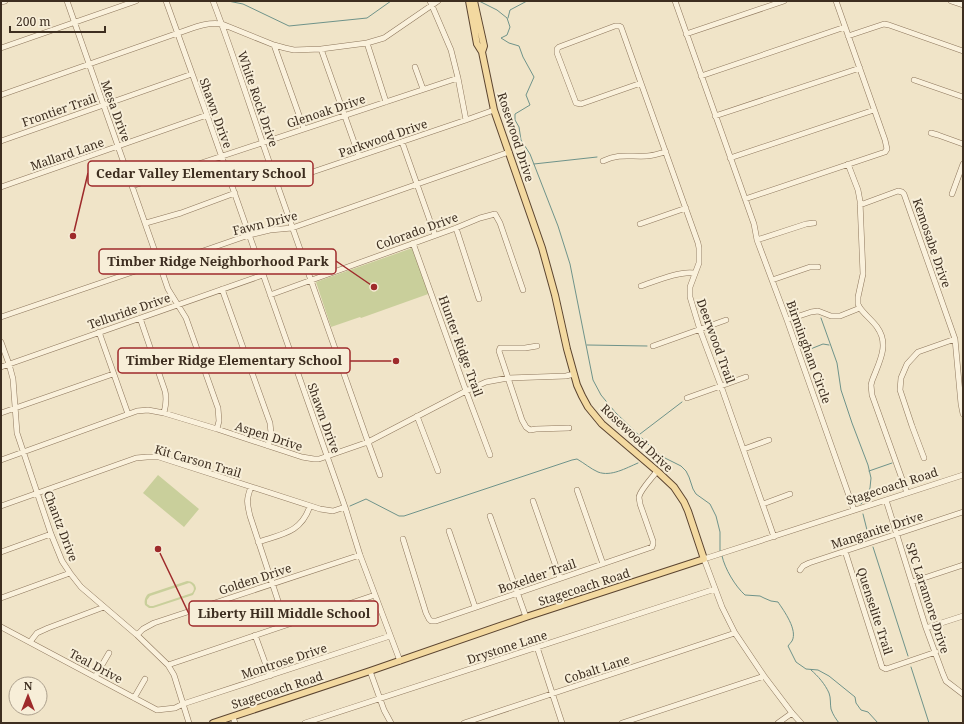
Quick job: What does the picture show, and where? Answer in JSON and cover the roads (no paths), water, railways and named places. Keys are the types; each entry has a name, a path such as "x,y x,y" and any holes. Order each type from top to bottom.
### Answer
{"main road":[{"name":"Rosewood Drive","path":"469,1 477,44 482,52 494,110 547,263 562,331 582,396 602,424 657,471 674,488 684,502 688,511 704,559"},
{"name":"Rosewood Drive","path":"474,1 484,46 482,52"},
{"name":"Stagecoach Road","path":"213,723 234,720 526,617 704,559"}],"street":[{"path":"1,2 5,1"},
{"name":"Mesa Drive","path":"66,1 146,223 168,289 186,318 218,408 219,421 217,429"},
{"path":"1,48 74,23 121,4 136,1"},
{"name":"Shawn Drive","path":"166,1 345,507 360,555 400,661"},
{"name":"White Rock Drive","path":"213,1 380,475"},
{"path":"1,95 206,24 222,24 274,45 294,50 322,49 367,43 384,38 431,3 438,1"},
{"name":"Birmingham Circle","path":"675,1 754,224 757,240 854,510"},
{"path":"686,34 784,1"},
{"path":"745,199 885,152 887,149 836,1"},
{"path":"952,1 963,5"},
{"path":"431,3 451,50 466,120"},
{"path":"848,36 884,24 963,51"},
{"name":"Deerwood Trail","path":"642,83 581,104 576,103 557,53 558,48 615,26 619,26 621,28 642,83 699,248 699,263 690,287 690,297 700,330 744,449 774,537"},
{"path":"701,76 845,27"},
{"path":"367,43 386,102"},
{"path":"274,45 304,129"},
{"path":"322,49 359,156"},
{"path":"415,67 423,89"},
{"path":"715,116 860,68"},
{"name":"Frontier Trail","path":"1,141 192,74"},
{"name":"Glenoak Drive","path":"132,186 458,78"},
{"path":"914,80 963,97"},
{"name":"Parkwood Drive","path":"278,184 494,110"},
{"path":"730,158 874,110"},
{"name":"Mallard Lane","path":"1,188 207,115"},
{"path":"931,133 963,144"},
{"path":"402,142 435,235"},
{"name":"Fawn Drive","path":"1,317 159,263 200,252 249,234 292,228 509,152"},
{"path":"603,161 611,157 647,156 666,152"},
{"path":"848,164 859,196 860,204 864,274 858,301 860,308 881,333 884,343 871,385 872,394 907,493"},
{"path":"952,194 963,164"},
{"name":"Kemosabe Drive","path":"860,204 898,191 904,194 955,339 963,414"},
{"path":"146,223 182,213 235,193"},
{"path":"640,224 686,208"},
{"name":"Colorado Drive","path":"270,295 480,218 495,214 500,223 523,290"},
{"path":"757,240 806,224 814,223"},
{"path":"456,228 480,299"},
{"name":"Hunter Ridge Trail","path":"413,243 490,455"},
{"path":"772,280 810,267 818,267"},
{"path":"641,286 681,273 694,273"},
{"name":"Telluride Drive","path":"1,367 263,275"},
{"path":"222,289 270,423 271,433 268,446"},
{"path":"787,320 818,311 831,316 840,316 860,308"},
{"path":"140,318 167,396 164,413"},
{"path":"653,346 726,320"},
{"path":"99,332 128,414"},
{"path":"924,458 900,390 901,378 907,364 918,352 955,339"},
{"name":"Chantz Drive","path":"1,342 9,364 14,388 17,433 59,554 70,573 81,587 168,664 174,676 189,723"},
{"path":"537,346 525,348 500,348 498,351 522,420 526,428 530,430 569,428"},
{"path":"1,413 113,374"},
{"name":"Aspen Drive","path":"1,460 128,414 148,410 164,413 217,429 308,459 319,459 368,442 486,382 508,378 566,376 574,374"},
{"path":"687,398 746,377"},
{"path":"417,416 438,471"},
{"path":"744,449 769,440"},
{"name":"Kit Carson Trail","path":"1,506 136,458 147,456 159,457 327,511 345,507"},
{"name":"Boxelder Trail","path":"403,539 429,619 436,621 652,547 653,542 639,498 640,494 657,471"},
{"name":"Stagecoach Road","path":"704,559 963,475"},
{"path":"251,487 247,497 250,516 286,625"},
{"path":"577,490 603,564"},
{"path":"763,504 790,494"},
{"name":"SPC Laramore Drive","path":"886,500 926,628 943,674 946,681 962,692"},
{"path":"533,501 560,578"},
{"path":"258,542 290,531 297,527 308,515 310,506"},
{"name":"Manganite Drive","path":"800,570 803,566 809,563 963,512"},
{"path":"490,516 526,617"},
{"path":"449,531 475,607"},
{"path":"1,552 51,534"},
{"name":"Quenselite Trail","path":"845,551 882,667 886,669 936,652"},
{"name":"Golden Drive","path":"137,635 143,629 154,623 360,555"},
{"name":"Rosewood Drive","path":"704,559 722,607 736,633 764,676 792,714 801,723"},
{"path":"912,582 963,565"},
{"path":"1,598 70,573"},
{"name":"Drystone Lane","path":"305,723 715,589"},
{"path":"168,664 375,595"},
{"path":"30,642 36,633 42,630 104,608"},
{"path":"926,628 963,616"},
{"name":"Teal Drive","path":"1,627 158,710 175,708 183,704"},
{"name":"Cobalt Lane","path":"464,723 736,633"},
{"path":"256,635 270,676"},
{"name":"Montrose Drive","path":"183,704 390,636"},
{"path":"537,647 562,723"},
{"path":"95,677 108,653"},
{"path":"370,671 384,710 391,723"},
{"path":"622,723 764,676"},
{"path":"134,698 145,678"},
{"path":"778,723 792,714"}],"waterway":[{"path":"228,1 243,4 289,26 367,18 391,1"},
{"path":"479,1 497,10 507,18 510,27 507,35 501,38 509,43 519,46 534,77 526,95 530,105 515,114 515,120 519,127 521,140 530,154 558,226 570,264 593,380 601,395 615,412 653,449 665,458 681,466 686,471 696,494 710,504 716,516 720,532 720,551"},
{"path":"508,18 510,10 527,1"},
{"path":"534,164 597,157"},
{"path":"821,318 837,363 841,390 868,465 871,478 870,488 861,504"},
{"path":"803,352 823,344 829,345"},
{"path":"587,345 647,346"},
{"path":"640,434 682,402"},
{"path":"649,452 653,449"},
{"path":"350,506 366,499 399,516 404,516 572,460 577,459 595,471 603,473 613,473 638,463"},
{"path":"869,471 892,463"},
{"path":"863,514 869,538"},
{"path":"873,547 908,656"},
{"path":"722,556 731,577 745,595 760,596 771,601 778,602 787,615 792,626 793,637 788,646 796,662 806,669 818,670 829,676 855,697 856,703 861,710 868,712 878,723"},
{"path":"911,667 929,723"},
{"path":"811,670 821,680 829,693 831,709 839,723"}],"place":[{"name":"Cedar Valley Elementary School","path":"73,236"},
{"name":"Timber Ridge Neighborhood Park","path":"374,287"},
{"name":"Timber Ridge Elementary School","path":"396,361"},
{"name":"Liberty Hill Middle School","path":"158,549"}]}
